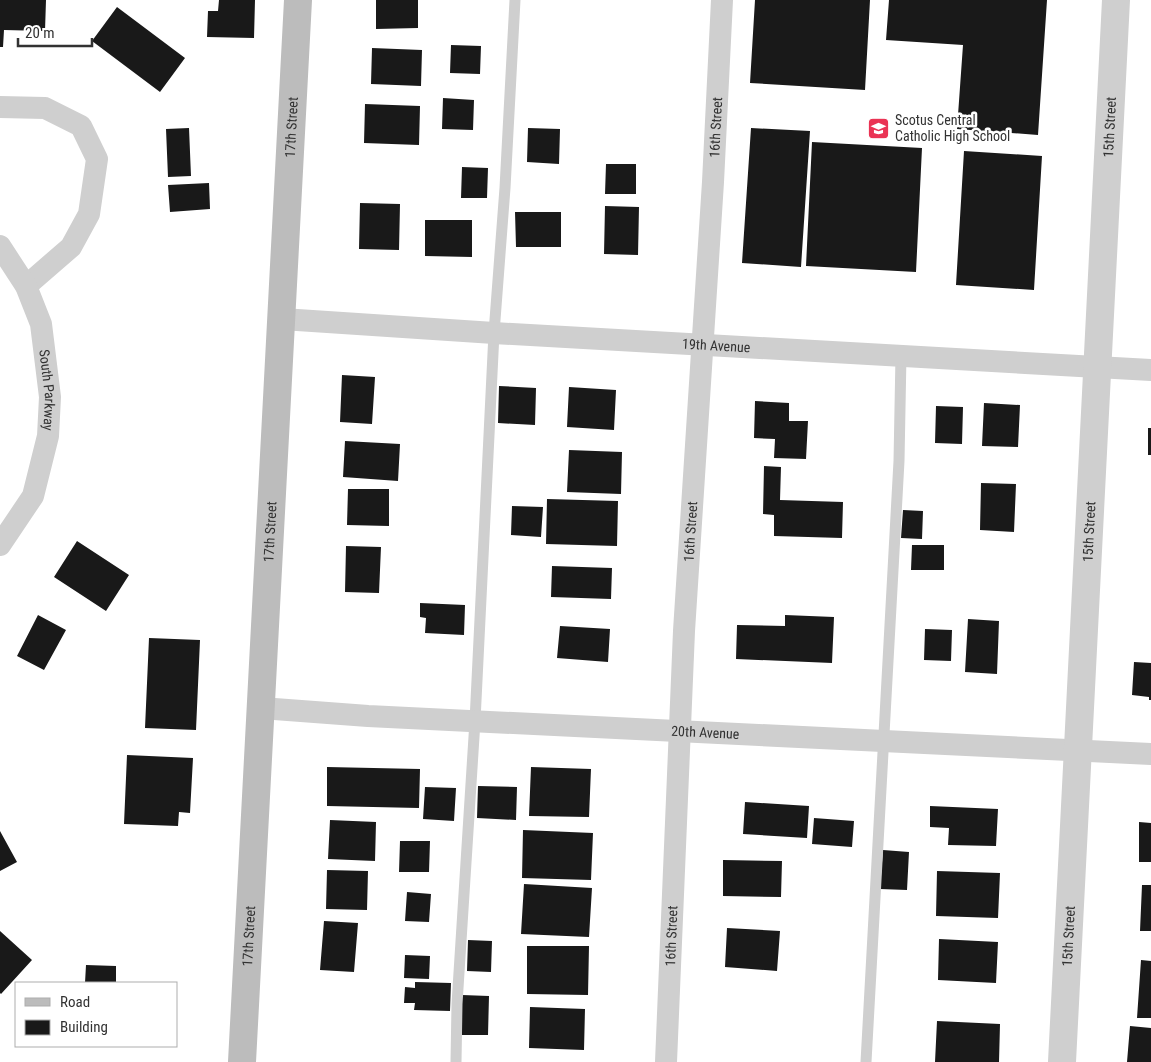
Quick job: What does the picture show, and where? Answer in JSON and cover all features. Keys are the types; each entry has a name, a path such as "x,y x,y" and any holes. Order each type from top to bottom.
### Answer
{"main road":[{"name":"17th Street","path":"242,1062 298,0"}],"street":[{"name":"16th Street","path":"666,1062 684,631 713,182 722,0"},
{"name":"15th Street","path":"1062,1062 1116,0"},
{"path":"0,107 45,108 81,126 97,159 89,214 71,247 26,286"},
{"name":"South Parkway","path":"0,246 26,286 41,324 50,397 48,436 33,496 0,545"},
{"name":"19th Avenue","path":"282,319 494,333 1151,370"},
{"name":"20th Avenue","path":"261,708 680,732 1078,749 1151,754"}],"lane":[{"path":"456,1062 457,1004 475,721 494,333 505,178 514,0"},
{"path":"866,1062 899,461 901,355"}],"building":[{"path":"0,0 46,0 45,31 4,30 3,47 0,47"},
{"path":"219,0 255,0 254,38 207,37 208,11 218,11"},
{"path":"376,0 418,0 418,28 376,29"},
{"path":"755,0 870,0 865,90 750,83"},
{"path":"889,0 1047,0 1038,135 957,129 963,45 886,40"},
{"path":"117,7 185,58 160,92 92,41"},
{"path":"451,45 481,46 480,74 450,73"},
{"path":"372,48 422,50 421,86 371,84"},
{"path":"443,98 474,100 473,130 442,129"},
{"path":"365,104 420,106 419,145 364,143"},
{"path":"189,128 191,176 168,177 166,129"},
{"path":"528,128 560,129 559,164 527,162"},
{"path":"751,128 810,131 801,267 742,263"},
{"path":"812,142 922,148 916,272 806,266"},
{"path":"964,151 1042,156 1034,290 956,285"},
{"path":"606,164 636,164 636,194 605,194"},
{"path":"462,167 488,168 487,198 461,198"},
{"path":"209,183 210,209 170,212 168,185"},
{"path":"360,203 400,204 399,250 359,249"},
{"path":"605,206 639,207 638,255 604,254"},
{"path":"515,212 561,212 561,247 516,247"},
{"path":"425,220 472,220 472,257 425,256"},
{"path":"342,375 375,377 372,424 340,422"},
{"path":"499,386 536,388 535,425 498,423"},
{"path":"569,387 616,390 614,430 567,427"},
{"path":"755,401 789,403 789,421 808,421 806,459 774,458 775,439 754,438"},
{"path":"984,403 1020,405 1018,447 982,446"},
{"path":"936,406 963,407 962,444 935,443"},
{"path":"1148,428 1151,428 1151,455 1148,455"},
{"path":"345,441 400,444 398,481 343,477"},
{"path":"569,450 622,452 621,494 567,492"},
{"path":"764,466 781,467 780,500 843,502 842,538 774,536 774,515 763,514"},
{"path":"981,483 1016,484 1014,532 980,530"},
{"path":"348,489 389,489 389,526 347,525"},
{"path":"547,499 618,501 617,546 546,544"},
{"path":"512,506 543,507 541,537 511,535"},
{"path":"903,510 923,511 922,539 901,538"},
{"path":"77,541 129,575 106,611 54,577"},
{"path":"912,545 944,545 944,570 911,570"},
{"path":"346,546 381,547 379,593 345,592"},
{"path":"552,566 612,568 611,599 551,597"},
{"path":"420,603 465,605 464,635 425,633 426,618 420,617"},
{"path":"38,615 66,630 44,670 17,656"},
{"path":"785,615 834,617 832,663 736,659 737,625 785,626"},
{"path":"968,619 999,621 997,674 965,672"},
{"path":"560,626 610,629 608,662 557,658"},
{"path":"925,629 952,630 951,661 924,660"},
{"path":"149,638 200,640 196,730 145,728"},
{"path":"1134,662 1151,663 1151,700 1149,700 1149,697 1132,695"},
{"path":"127,755 193,758 190,813 179,812 178,826 124,824"},
{"path":"327,767 420,769 419,808 327,806"},
{"path":"531,767 591,769 589,817 529,816"},
{"path":"478,786 517,787 516,820 477,818"},
{"path":"425,787 456,788 454,821 423,819"},
{"path":"745,802 809,806 807,838 743,834"},
{"path":"930,806 998,809 996,846 948,845 949,828 930,827"},
{"path":"814,818 854,821 852,847 812,844"},
{"path":"330,820 376,822 375,861 328,859"},
{"path":"1139,822 1151,823 1151,862 1139,862"},
{"path":"523,830 593,833 591,880 522,878"},
{"path":"0,831 17,862 0,871"},
{"path":"400,841 430,841 429,872 399,872"},
{"path":"883,850 909,852 907,890 880,889"},
{"path":"723,860 782,861 781,897 723,896"},
{"path":"327,870 368,871 367,910 326,909"},
{"path":"937,871 1000,873 998,918 936,916"},
{"path":"524,884 592,888 589,937 521,934"},
{"path":"1142,885 1151,885 1151,931 1140,931"},
{"path":"407,892 431,894 429,922 405,921"},
{"path":"324,921 358,923 354,972 320,970"},
{"path":"727,928 780,931 777,971 725,967"},
{"path":"0,931 32,960 1,994 0,993"},
{"path":"939,939 998,942 996,983 938,980"},
{"path":"468,940 492,941 491,972 467,971"},
{"path":"527,946 589,946 588,995 527,994"},
{"path":"405,955 430,956 429,979 404,978"},
{"path":"1141,960 1151,961 1151,1018 1137,1018"},
{"path":"86,965 116,966 116,982 85,982"},
{"path":"415,982 451,983 450,1011 414,1010 415,1003 404,1003 405,987 415,988"},
{"path":"462,995 489,996 488,1035 462,1035"},
{"path":"530,1007 585,1009 584,1050 529,1048"},
{"path":"937,1021 1000,1024 999,1062 935,1062"},
{"path":"1130,1026 1151,1028 1151,1062 1127,1062"}],"place":[{"name":"Scotus Central Catholic High School","path":"879,128"}]}
